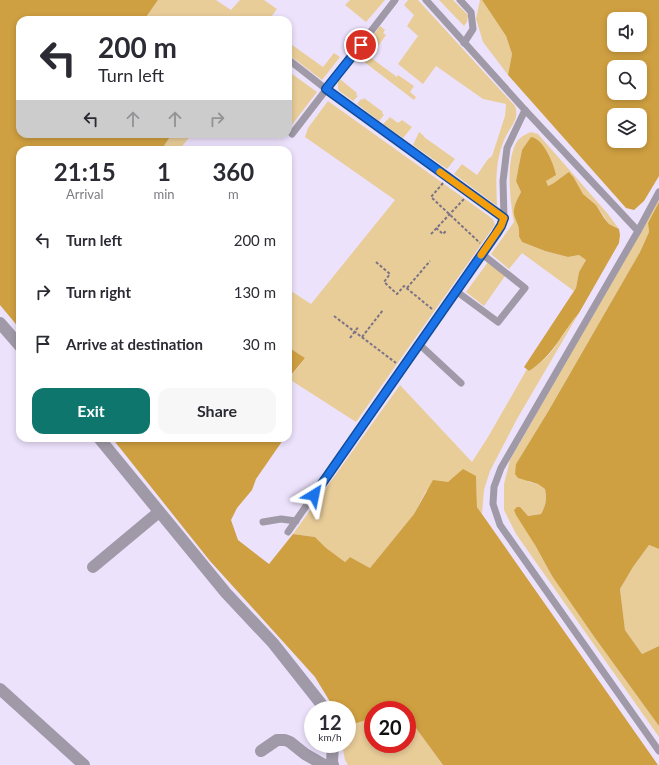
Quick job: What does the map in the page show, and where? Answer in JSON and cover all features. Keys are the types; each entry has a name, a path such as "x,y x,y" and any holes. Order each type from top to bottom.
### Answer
{"street":[{"path":"0,323 16,341"},
{"path":"102,442 226,593 273,643 319,701"},
{"path":"93,566 159,512"},
{"path":"0,689 84,765"},
{"path":"261,751 277,740 285,740 324,765"},
{"path":"332,753 333,765"}],"lane":[{"path":"292,134 395,0"},
{"path":"426,0 525,110 638,231"},
{"path":"460,0 471,12 473,29 464,42"},
{"path":"292,62 326,89 504,218"},
{"path":"288,532 501,226 504,218 503,181 507,148 525,110"},
{"path":"659,192 501,468 494,487 493,504 500,525 659,751"},
{"path":"456,291 498,322 525,288 484,251"},
{"path":"419,344 461,383"},
{"path":"263,522 282,518 296,520"}],"path":[{"path":"448,178 431,197 484,251"},
{"path":"431,234 469,193"},
{"path":"436,228 443,234 447,230"},
{"path":"407,288 430,261"},
{"path":"376,262 390,274 384,282 397,294 404,286 439,314"},
{"path":"362,337 383,310"},
{"path":"334,316 402,368"},
{"path":"350,338 358,326"}],"shaded area":[{"path":"0,0 158,0 147,16 16,16 16,138 169,138 164,146 16,146 16,324 0,305"},
{"path":"158,0 216,0 231,10 240,0 264,0 277,9 272,16 147,16"},
{"path":"350,0 385,0 366,22 345,5"},
{"path":"408,0 418,0 515,106 516,115 514,123 505,138 499,155 496,180 497,206 454,174 462,164 477,175 488,159 492,156 505,116 506,104 483,99 436,66 423,84 398,64 418,36 407,26 414,15 404,5"},
{"path":"439,0 453,0 468,15 467,22 464,26"},
{"path":"480,0 482,0 506,36 512,54 508,75 483,42 476,19"},
{"path":"482,0 659,0 659,176 644,201 634,210 626,208 508,75 512,54 506,36"},
{"path":"380,26 385,30 383,33 386,35 370,57 397,77 398,75 414,86 410,92 416,97 414,100 363,61 365,59 359,54"},
{"path":"292,45 323,67 334,53 340,57 322,80 292,57"},
{"path":"292,74 317,92 292,125"},
{"path":"340,79 357,93 356,95 358,96 353,101 338,90 338,82"},
{"path":"364,98 383,112 382,113 384,115 379,121 357,104"},
{"path":"328,101 493,219 495,225 356,422 292,381 292,375 305,358 292,350 292,292 311,304 395,200 305,137 308,128"},
{"path":"390,117 398,123 402,120 412,127 403,138 383,124"},
{"path":"419,132 455,159 447,169 413,145"},
{"path":"531,132 538,134 608,214 619,229 609,224 596,205 583,194 574,178 563,176 559,181 548,187 546,181 522,150 516,181 521,192 516,203 517,221 522,242 545,251 568,257 579,255 586,260 579,272 574,291 522,253 509,269 491,254 514,222 510,192 511,157 518,140"},
{"path":"531,137 535,138 544,147 553,165 556,175 546,181 548,186 569,172 583,194 596,205 609,224 619,229 620,235 619,243 579,313 545,358 529,371 524,367 576,288 579,272 586,260 579,255 568,257 545,251 522,242 519,236 514,208 521,192 516,181 522,150"},
{"path":"169,138 189,138 182,146 164,146"},
{"path":"659,198 659,202 648,223 649,232 640,252 549,410 516,464 529,482 538,484 545,489 546,502 541,514 528,516 524,512 535,545 552,576 659,726 659,737 516,534 504,510 504,484 510,460"},
{"path":"659,202 659,549 649,545 633,567 620,589 625,630 642,654 659,646 659,726 552,576 514,510 517,507 520,507 528,516 541,514 543,511 546,502 545,489 538,484 518,478 515,474 516,464 549,410 640,252 649,232 648,223"},
{"path":"488,262 505,276 484,306 466,292"},
{"path":"579,313 517,419 490,471 484,490 482,514 477,507 476,476 448,482 426,491 414,514 370,568 350,557 345,562 325,548 315,537 293,534 400,385 472,462 527,369 529,371 547,357"},
{"path":"292,350 305,358 292,374"},
{"path":"115,442 282,442 256,479 252,490 237,508 231,520 238,540 269,564 293,534 315,537 326,548 345,562 350,557 370,568 414,514 433,480 448,482 463,469 476,476 477,507 658,765 443,765 416,728 416,701 364,701 364,721 356,723 356,701 330,701 315,677 210,561"},
{"path":"649,545 659,549 659,646 642,654 625,630 620,589 633,567"},
{"path":"364,721 364,753 416,753 416,728 443,765 348,765 344,753 356,753 356,723"}],"slow traffic":[{"path":"440,172 504,218 501,226 481,255"}],"route":[{"path":"314,495 496,234 504,218 326,89 361,45"}]}
